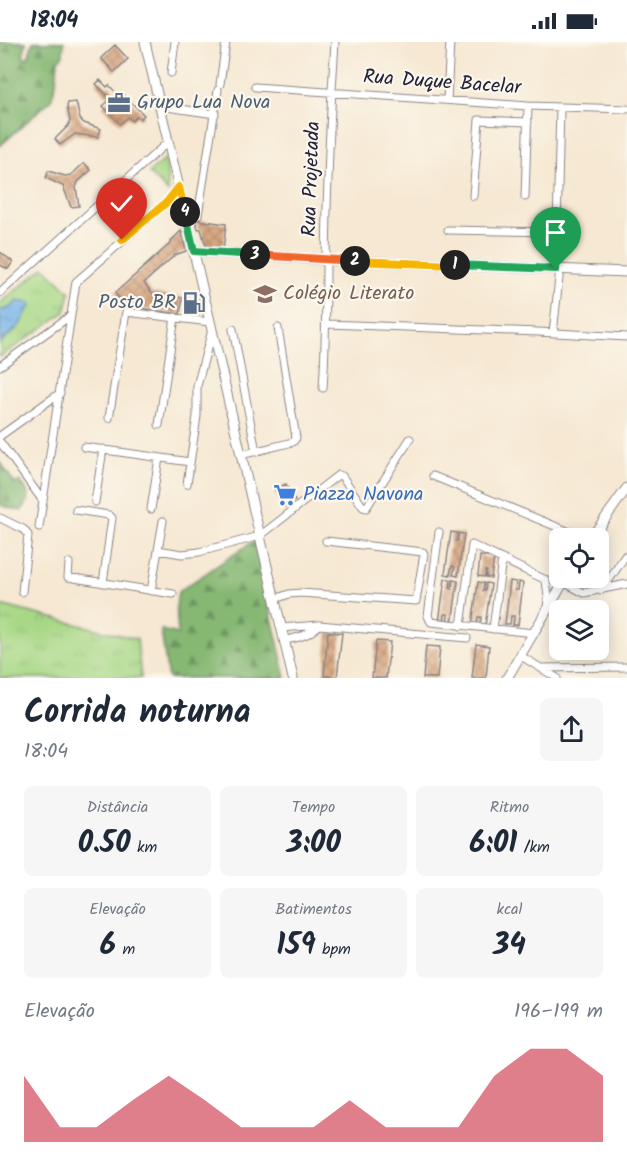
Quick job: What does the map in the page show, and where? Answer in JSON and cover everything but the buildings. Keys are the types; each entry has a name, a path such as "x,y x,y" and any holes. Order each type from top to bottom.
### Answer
{"main road":[{"path":"145,42 293,678"},
{"path":"194,251 326,260 627,272"},
{"path":"598,528 627,488"},
{"path":"507,678 549,607"}],"street":[{"path":"171,73 175,42"},
{"path":"198,215 226,42"},
{"name":"Rua Projetada","path":"323,388 335,42"},
{"path":"447,100 450,42"},
{"name":"Rua Duque Bacelar","path":"255,87 560,108 627,109"},
{"path":"160,106 215,114"},
{"path":"525,197 528,106"},
{"path":"553,333 558,269 560,108"},
{"path":"473,196 478,121 481,119 528,122"},
{"path":"0,293 32,260 168,142"},
{"path":"39,527 75,285 78,279 167,202 179,187"},
{"path":"448,230 557,232"},
{"path":"109,418 126,312 175,317 211,326 197,386 197,416 187,484"},
{"path":"0,366 70,316"},
{"path":"159,425 175,317"},
{"path":"327,324 627,338"},
{"path":"241,455 293,442 296,438 278,328"},
{"path":"233,329 256,452"},
{"path":"0,436 60,393"},
{"path":"158,550 182,554 200,552 260,536 338,475 342,476 366,508 410,439"},
{"path":"0,442 43,501"},
{"path":"84,447 190,462"},
{"path":"95,502 103,450"},
{"path":"151,509 159,458"},
{"path":"433,476 560,528"},
{"path":"76,510 109,514 112,518 103,583"},
{"path":"0,518 23,529 28,535 22,592"},
{"path":"152,591 163,520"},
{"path":"439,532 428,616 434,623 534,633"},
{"path":"275,599 289,594 302,593 416,601 423,552 326,541"},
{"path":"461,626 472,545 546,580 549,607"},
{"path":"603,589 625,556 627,557"},
{"path":"493,629 502,559"},
{"path":"69,563 68,577 173,594"},
{"path":"577,588 584,593 627,584"},
{"path":"284,640 299,638 320,625"},
{"path":"281,628 320,625 467,638"},
{"path":"521,656 557,678"},
{"path":"541,668 627,667"}],"green space":[{"path":"0,42 26,42 23,56 28,58 33,42 64,42 63,55 58,60 56,83 51,100 0,146"},
{"path":"166,158 168,192 149,173"},
{"path":"44,267 70,292 65,312 0,357 0,303"},
{"path":"0,462 15,484 20,481 26,489 28,500 21,511 0,505"},
{"path":"254,541 286,678 168,678 161,630 178,634 176,607 178,592"},
{"path":"0,605 137,639 141,678 0,678"}],"water":[{"path":"17,301 30,303 31,306 16,329 0,343 0,311 11,307"}],"place":[{"name":"Grupo Lua Nova","path":"119,103"},
{"name":"Colégio Literato","path":"265,294"},
{"name":"Posto BR","path":"194,303"},
{"name":"Piazza Navona","path":"285,495"}],"route":[{"path":"122,240 167,202 179,187 194,251 331,260 556,269"}]}
